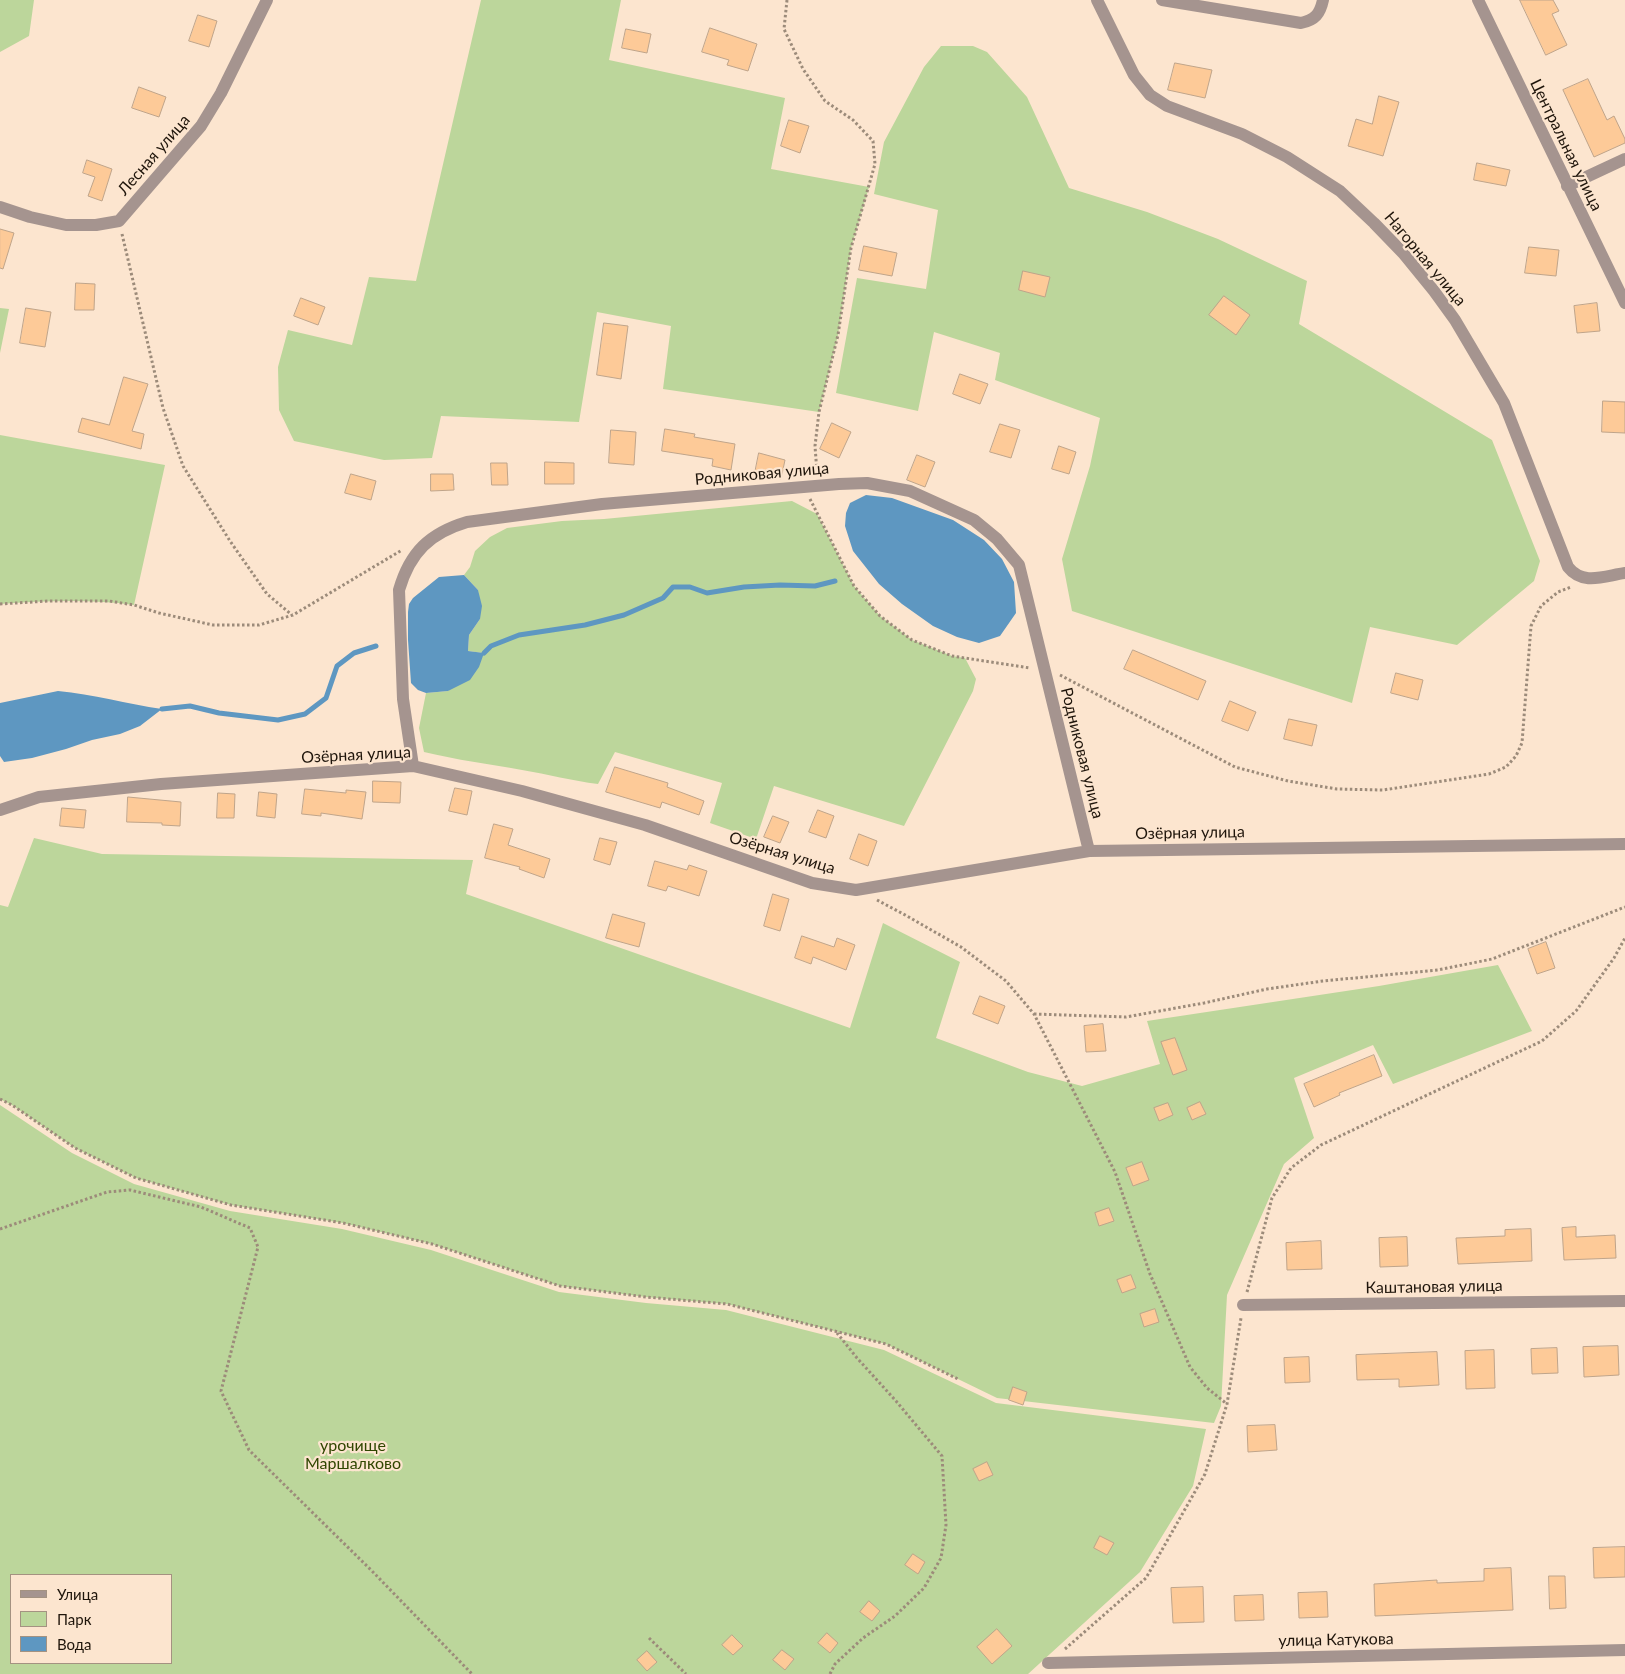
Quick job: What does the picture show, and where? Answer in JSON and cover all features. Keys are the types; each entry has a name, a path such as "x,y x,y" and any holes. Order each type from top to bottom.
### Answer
{"street":[{"name":"Лесная улица","path":"0,207 30,217 66,224 96,224 119,220 201,126 221,93 267,0"},
{"name":"Нагорная улица","path":"1097,0 1134,75 1150,95 1167,106 1242,134 1287,157 1340,191 1403,253 1434,291 1454,320 1499,395 1508,412 1568,567 1581,578 1589,578"},
{"path":"1162,0 1301,23 1311,21 1317,16 1323,0"},
{"name":"Центральная улица","path":"1478,0 1625,303"},
{"path":"1567,186 1625,159"},
{"name":"Родниковая улица","path":"413,766 403,699 399,590 410,562 422,547 437,534 450,527 467,522 602,504 867,483 910,492 974,520 997,539 1019,565 1089,851"},
{"path":"1589,578 1625,573"},
{"name":"Озёрная улица","path":"0,810 39,798 161,784 413,766 522,791 636,822 812,883 856,890 1089,851 1625,844"},
{"name":"Каштановая улица","path":"1243,1305 1625,1301"},
{"name":"улица Катукова","path":"1048,1663 1625,1650"}],"path":[{"path":"787,0 784,29 804,69 825,101 853,120 873,141 875,164 851,248 838,335 819,412 811,487 831,544 854,586 880,616 912,640 952,656 1045,670 1066,677 1235,767 1288,781 1337,789 1383,790 1489,774 1506,767 1516,756 1522,743 1531,626 1537,612 1541,606 1558,592 1589,578"},
{"path":"119,220 163,408 183,466 230,541 267,594 293,616"},
{"path":"0,604 48,601 109,602 134,605 159,613 213,625 259,625 293,616 409,546"},
{"path":"856,890 961,947 1006,981 1034,1014 1115,1172 1150,1274 1190,1367 1207,1388 1227,1404"},
{"path":"1034,1014 1126,1017 1267,989 1323,981 1438,970 1492,959 1625,907"},
{"path":"1048,1663 1146,1578 1205,1474 1227,1404 1243,1305 1272,1198 1291,1168 1321,1145 1542,1041 1576,1011 1614,958 1625,938"},
{"path":"0,1098 75,1148 136,1178 231,1205 344,1223 432,1244 560,1286 646,1298 727,1304 886,1344 958,1379"},
{"path":"0,1229 107,1192 130,1190 201,1208 250,1228 258,1247 221,1391 249,1450 372,1571 472,1674"},
{"path":"830,1674 835,1664 863,1638 895,1616 924,1588 941,1558 946,1525 942,1456 837,1333"},
{"path":"649,1638 686,1674"}],"green space":[{"path":"0,0 34,0 29,36 0,52"},
{"path":"481,0 621,0 609,60 785,98 771,169 869,187 851,248 838,335 819,412 663,389 671,326 597,312 579,422 441,416 432,458 384,460 294,441 279,410 278,367 288,330 352,345 369,277 416,281"},
{"path":"941,46 973,46 987,52 1027,97 1069,188 1147,212 1218,239 1307,281 1299,324 1492,440 1540,561 1534,581 1457,645 1370,627 1352,703 1072,611 1062,559 1090,466 1100,418 995,380 1000,353 934,332 918,411 836,393 857,278 926,289 938,210 874,194 884,142 924,67"},
{"path":"0,308 9,309 0,353"},
{"path":"0,435 165,465 134,605 67,601 0,604"},
{"path":"792,501 817,514 854,586 880,616 912,640 952,656 965,658 976,679 973,691 904,826 774,786 756,839 710,823 722,783 615,752 598,784 424,752 419,728 426,693 448,691 483,653 468,651 469,635 480,619 478,590 464,575 470,567 475,551 490,537 507,528 562,521 604,519"},
{"path":"34,838 102,854 473,860 466,894 850,1028 883,923 960,962 936,1038 1028,1072 1082,1086 1160,1064 1147,1021 1379,986 1498,965 1532,1031 1393,1084 1373,1045 1294,1078 1314,1138 1284,1164 1227,1295 1221,1406 1214,1423 997,1398 886,1344 727,1304 646,1297 560,1286 432,1244 343,1223 231,1205 136,1178 75,1148 12,1105 0,1099 0,905 8,907"},
{"name":"урочище Маршалково","path":"0,1105 72,1153 134,1184 230,1211 342,1229 431,1250 559,1292 646,1303 726,1310 884,1350 996,1403 1206,1429 1193,1486 1140,1572 1028,1674 0,1674"}],"water":[{"path":"866,495 892,498 953,520 984,540 1002,559 1014,582 1016,613 1000,636 979,643 957,637 933,626 902,604 879,584 853,551 845,526 846,513 850,503"},
{"path":"464,575 478,590 482,606 480,619 469,635 468,651 484,653 479,667 470,680 448,691 426,693 418,690 411,683 408,640 409,604 413,598 439,577"},
{"path":"58,691 162,709 140,726 120,734 92,740 32,758 4,762 0,756 0,703"}],"building":[{"path":"1520,0 1553,0 1559,11 1552,14 1567,45 1546,55"},
{"path":"198,15 217,21 209,47 189,41"},
{"path":"710,28 757,44 748,71 727,65 729,60 702,52"},
{"path":"626,29 651,34 647,53 622,48"},
{"path":"1175,63 1212,70 1205,98 1168,90"},
{"path":"1588,79 1607,120 1614,116 1625,139 1625,143 1594,157 1563,90"},
{"path":"139,87 166,97 159,117 132,108"},
{"path":"1379,96 1399,102 1383,156 1348,146 1356,119 1372,124"},
{"path":"789,120 809,126 800,153 781,146"},
{"path":"87,160 112,169 102,201 88,196 95,177 83,173"},
{"path":"1477,163 1510,170 1506,186 1474,180"},
{"path":"0,229 14,233 3,269 0,268"},
{"path":"864,246 897,253 892,276 859,270"},
{"path":"1529,247 1559,250 1556,276 1525,273"},
{"path":"1023,271 1050,277 1045,297 1019,290"},
{"path":"76,283 95,284 94,310 75,310"},
{"path":"1224,296 1250,315 1236,335 1209,315"},
{"path":"301,298 325,307 318,325 294,316"},
{"path":"1597,303 1600,331 1577,333 1574,306"},
{"path":"26,308 51,312 45,347 20,343"},
{"path":"604,323 628,326 621,379 597,375"},
{"path":"960,374 988,384 980,404 953,394"},
{"path":"124,377 148,384 132,431 144,434 141,449 78,432 82,418 109,425"},
{"path":"1603,401 1625,402 1625,433 1602,432"},
{"path":"832,423 851,432 839,458 820,449"},
{"path":"1000,424 1020,430 1011,458 990,452"},
{"path":"665,429 695,434 694,437 735,444 731,470 712,466 713,459 662,451"},
{"path":"611,430 636,432 634,465 609,463"},
{"path":"1059,446 1076,452 1069,474 1052,469"},
{"path":"759,453 785,460 781,479 755,473"},
{"path":"917,455 935,462 925,487 907,480"},
{"path":"545,462 574,463 574,484 545,484"},
{"path":"491,463 507,463 508,485 492,485"},
{"path":"351,474 376,481 371,500 345,493"},
{"path":"431,474 453,474 454,490 431,491"},
{"path":"1133,650 1206,681 1198,700 1124,669"},
{"path":"1396,673 1423,680 1418,700 1391,693"},
{"path":"1230,701 1256,712 1248,731 1222,721"},
{"path":"1289,719 1317,725 1312,746 1284,739"},
{"path":"615,767 668,783 667,787 704,801 699,815 662,802 660,808 606,792"},
{"path":"373,781 401,782 400,803 373,802"},
{"path":"455,788 472,791 467,815 449,811"},
{"path":"305,789 346,793 346,790 366,792 362,819 321,813 321,816 302,814"},
{"path":"259,792 277,794 275,818 257,816"},
{"path":"218,793 235,794 234,818 217,818"},
{"path":"128,797 181,802 180,826 162,825 162,823 127,822"},
{"path":"62,808 86,810 84,828 60,826"},
{"path":"818,810 834,816 826,838 809,832"},
{"path":"773,816 789,822 780,843 764,837"},
{"path":"494,824 513,829 508,845 550,859 544,878 519,869 520,867 485,858"},
{"path":"859,834 877,841 868,866 850,859"},
{"path":"600,838 617,842 610,865 594,860"},
{"path":"655,861 687,870 689,865 707,871 699,896 668,886 666,891 648,886"},
{"path":"773,894 789,899 780,931 764,926"},
{"path":"613,914 645,923 639,947 606,938"},
{"path":"802,936 834,947 837,938 855,945 846,970 813,957 811,964 795,958"},
{"path":"1546,942 1555,968 1537,974 1528,949"},
{"path":"980,996 1005,1006 998,1024 973,1014"},
{"path":"1103,1024 1106,1051 1086,1052 1084,1026"},
{"path":"1175,1038 1187,1070 1173,1075 1161,1042"},
{"path":"1374,1055 1382,1076 1339,1093 1340,1095 1314,1107 1304,1084"},
{"path":"1200,1102 1206,1114 1192,1120 1187,1108"},
{"path":"1168,1103 1173,1115 1159,1121 1154,1108"},
{"path":"1142,1162 1149,1180 1133,1186 1126,1168"},
{"path":"1109,1208 1114,1221 1099,1226 1095,1213"},
{"path":"1576,1227 1576,1237 1615,1235 1616,1258 1564,1260 1562,1228"},
{"path":"1531,1229 1532,1261 1458,1264 1456,1238 1505,1236 1505,1230"},
{"path":"1407,1237 1408,1266 1380,1267 1379,1238"},
{"path":"1321,1241 1322,1269 1287,1270 1286,1243"},
{"path":"1131,1275 1136,1288 1122,1293 1117,1280"},
{"path":"1155,1309 1159,1322 1144,1327 1140,1314"},
{"path":"1618,1346 1619,1375 1584,1377 1583,1347"},
{"path":"1557,1348 1558,1373 1532,1374 1531,1349"},
{"path":"1494,1350 1495,1388 1466,1389 1465,1351"},
{"path":"1437,1352 1439,1385 1399,1387 1399,1379 1357,1380 1356,1355"},
{"path":"1309,1357 1310,1382 1285,1383 1284,1358"},
{"path":"1013,1387 1027,1392 1023,1405 1009,1400"},
{"path":"1275,1425 1277,1450 1248,1452 1247,1426"},
{"path":"987,1462 993,1475 979,1481 973,1469"},
{"path":"1100,1536 1114,1543 1107,1555 1094,1548"},
{"path":"1625,1547 1625,1577 1594,1578 1593,1548"},
{"path":"913,1554 925,1562 918,1574 905,1565"},
{"path":"1511,1568 1513,1610 1375,1616 1374,1584 1437,1580 1437,1583 1484,1581 1484,1569"},
{"path":"1549,1576 1565,1576 1566,1608 1550,1609"},
{"path":"1203,1587 1204,1622 1173,1623 1171,1588"},
{"path":"1327,1592 1328,1617 1299,1618 1298,1593"},
{"path":"1263,1595 1264,1620 1235,1621 1234,1596"},
{"path":"869,1601 880,1611 872,1621 860,1612"},
{"path":"997,1629 1012,1646 992,1664 977,1647"},
{"path":"827,1633 838,1643 830,1653 818,1643"},
{"path":"732,1635 743,1646 733,1655 722,1645"},
{"path":"782,1650 794,1659 785,1670 773,1660"},
{"path":"647,1651 657,1662 647,1671 637,1660"}],"waterway":[{"path":"484,653 491,646 519,635 585,625 624,615 663,598 673,587 690,587 707,593 744,587 815,586 835,581"},
{"path":"162,709 190,706 219,713 278,720 305,714 326,698 337,666 354,653 376,646"}]}
